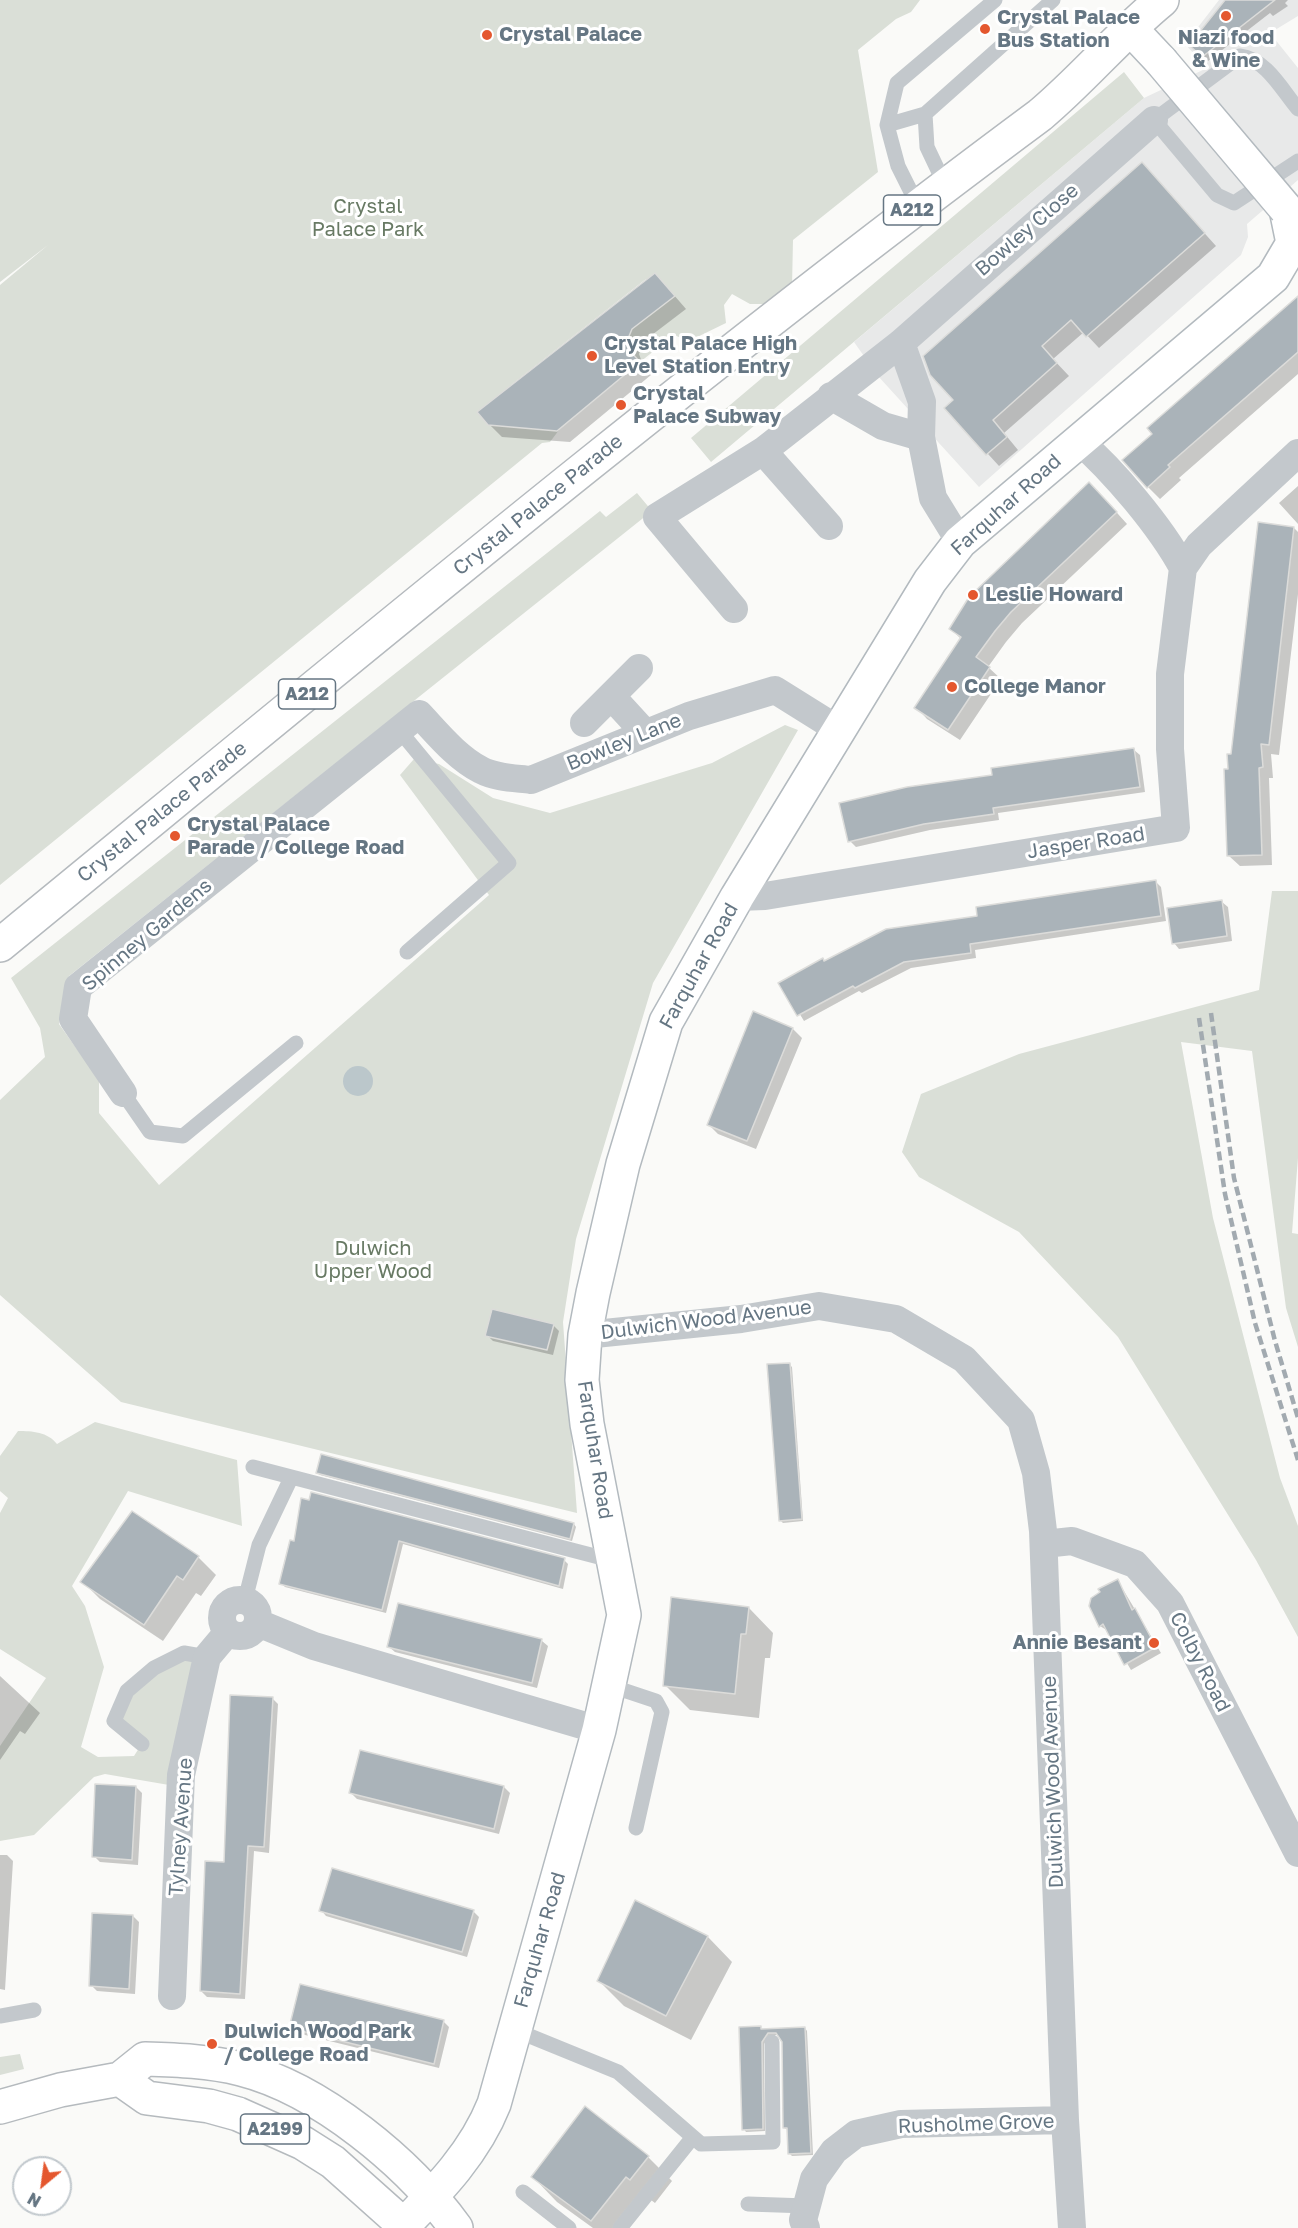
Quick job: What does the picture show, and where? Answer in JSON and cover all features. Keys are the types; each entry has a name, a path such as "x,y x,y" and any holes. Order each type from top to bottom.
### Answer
{"street":[{"name":"Farquhar Road","path":"406,2226 477,2143 489,2119 598,1730 624,1615 587,1424 582,1380 585,1335 623,1164 663,1028 737,897 930,581 960,542 1273,277 1293,243 1286,209 1161,61 1147,9"},
{"name":"Crystal Palace Parade","path":"0,945 605,450 754,331 1070,90 1147,9"},
{"name":"Bowley Close","path":"734,609 657,517 763,451 901,343 1009,245 1154,120"},
{"path":"901,343 922,402 921,437 933,498 960,542"},
{"path":"831,396 883,426 921,437"},
{"path":"1078,440 1126,491 1175,553 1183,568"},
{"path":"763,451 829,526"},
{"name":"Jasper Road","path":"737,897 765,896 1176,828 1169,726 1170,674 1183,568 1199,545 1298,453"},
{"path":"584,723 639,669"},
{"name":"Bowley Lane","path":"409,722 443,740 481,770 531,780 690,716 775,690 839,730"},
{"path":"612,697 645,733"},
{"name":"Spinney Gardens","path":"123,1093 73,1019 78,987 409,722"},
{"name":"Dulwich Wood Avenue","path":"585,1335 741,1319 819,1306 896,1319 964,1359 1021,1420 1036,1473 1044,1544 1065,2120 1072,2228"},
{"name":"Colby Road","path":"1044,1544 1072,1541 1135,1564 1170,1603 1298,1853"},
{"path":"251,1612 314,1646 598,1730"},
{"name":"Tylney Avenue","path":"172,1996 181,1775 207,1657 228,1632 235,1635 249,1634 251,1612"},
{"name":"A2199","path":"0,2107 60,2091 120,2079 145,2059 206,2062 242,2070 299,2093 365,2135 391,2155 432,2196 456,2228"},
{"name":"A2199","path":"120,2079 147,2098 209,2106 238,2114 286,2134 333,2162 406,2226"},
{"name":"Rusholme Grove","path":"806,2217 814,2179 834,2151 856,2134 901,2124 1065,2120"}],"lane":[{"path":"918,206 898,166 887,124 897,83 995,0"},
{"path":"887,124 925,114 1053,0"},
{"name":"Bowley Close","path":"1154,120 1240,56 1252,58 1266,70 1298,109"},
{"path":"925,114 927,147 945,185"},
{"path":"1154,120 1217,195 1225,201 1234,203 1298,161"},
{"path":"407,952 509,863 409,722"},
{"name":"Spinney Gardens","path":"123,1093 150,1132 183,1136 296,1043"},
{"path":"253,1467 614,1561"},
{"path":"251,1612 259,1545 291,1478"},
{"path":"142,1744 114,1721 127,1691 154,1668 184,1653 207,1657"},
{"path":"608,1684 656,1701 662,1712 636,1828"},
{"path":"0,2016 34,2010"},
{"path":"515,2031 618,2072 701,2144 773,2142 772,2042"},
{"path":"620,2228 693,2137"},
{"path":"523,2192 569,2228"},
{"path":"748,2204 806,2217"}],"shaded area":[{"path":"1219,0 1298,0 1298,16 1270,33 1298,68 1298,180 1247,224 1248,237 1241,255 979,487 878,376 854,342 1144,98 1207,68 1185,44"},
{"path":"358,1066 369,1070 373,1081 369,1092 358,1096 347,1092 343,1081 347,1070"}],"green space":[{"name":"Crystal Palace Park","path":"0,0 920,0 911,12 896,19 858,50 878,172 793,240 792,287 775,304 750,304 732,294 724,305 726,323 689,341 674,335 640,362 631,352 627,341 646,279 511,385 552,419 559,430 550,442 542,443 0,885 0,285 48,245 0,282"},
{"path":"1124,72 1144,98 711,462 691,438"},
{"name":"Dulwich Upper Wood","path":"637,493 652,511 69,976 59,1024 99,1080 99,1113 159,1185 489,895 400,775 414,759 439,764 493,798 550,813 712,763 785,725 798,730 653,983 576,1239 563,1322 577,1513 121,1402 0,1295 0,1100 45,1057 40,1028 11,978 600,511 606,517"},
{"path":"1272,891 1298,891 1298,1158 1292,1233 1298,1234 1298,1347 1286,1308 1252,1051 1181,1042 1213,1218 1280,1478 1298,1526 1298,1637 1256,1560 1118,1337 1019,1232 919,1177 902,1152 921,1094 1019,1054 1259,990"},
{"path":"95,1422 237,1460 242,1526 128,1491 72,1586 85,1606 104,1667 81,1747 98,1757 134,1756 141,1745 114,1721 127,1691 184,1653 207,1657 169,1785 105,1774 94,1777 34,1835 0,1841 0,1746 46,1678 0,1649 0,1513 8,1498 0,1491 0,1456 18,1431 44,1435 57,1444"},
{"path":"20,2054 24,2069 0,2075 0,2057"}],"building":[{"path":"1225,0 1275,0 1202,57 1189,45"},
{"path":"1142,162 1205,233 1086,337 1071,320 1042,346 1057,363 993,420 1007,437 986,455 944,408 953,400 930,375 923,356"},
{"name":"Crystal Palace High Level Station Entry","path":"655,273 675,296 632,329 627,341 631,352 640,362 557,431 488,425 477,412"},
{"path":"1298,296 1298,352 1168,465 1170,467 1147,488 1122,460 1152,434 1147,428"},
{"path":"1089,482 1117,512 1011,612 995,631 976,657 990,667 948,730 914,708 961,637 949,629 969,597"},
{"path":"1258,522 1294,527 1269,745 1261,744 1263,767 1259,768 1262,855 1227,856 1224,769 1228,769 1227,754 1231,754"},
{"path":"1134,748 1140,787 993,808 994,814 924,824 848,842 839,803 907,787 992,775 991,768"},
{"path":"1156,880 1161,916 970,944 971,953 904,962 797,1016 778,983 823,958 824,961 886,929 977,916 976,907"},
{"path":"1222,900 1227,936 1172,944 1167,908"},
{"path":"753,1011 793,1028 747,1141 707,1125"},
{"path":"492,1309 554,1324 547,1350 485,1336"},
{"path":"790,1363 802,1519 779,1521 767,1364"},
{"path":"321,1454 574,1523 570,1539 316,1473"},
{"path":"311,1492 565,1558 559,1586 399,1541 382,1610 279,1584 290,1540 294,1541 301,1498 309,1500"},
{"path":"132,1511 199,1556 183,1580 177,1576 144,1625 80,1582"},
{"path":"1118,1579 1132,1610 1135,1608 1156,1647 1124,1665 1103,1624 1099,1627 1089,1606 1091,1598 1100,1592 1098,1589"},
{"path":"671,1597 749,1607 746,1634 741,1634 735,1694 663,1686"},
{"path":"398,1603 542,1639 532,1683 387,1647"},
{"path":"230,1695 273,1697 264,1847 248,1846 240,1994 200,1991 205,1861 224,1862"},
{"path":"360,1750 504,1786 494,1829 349,1793"},
{"path":"95,1784 136,1786 132,1860 92,1857"},
{"path":"332,1868 474,1910 462,1952 319,1911"},
{"path":"635,1900 708,1936 666,2016 597,1981"},
{"path":"92,1913 133,1915 129,1989 89,1986"},
{"path":"300,1984 444,2020 434,2064 289,2028"},
{"path":"761,2026 761,2029 805,2027 811,2153 788,2154 787,2128 783,2128 782,2042 776,2033 768,2033 762,2042 763,2129 742,2130 739,2027"},
{"path":"585,2106 649,2156 630,2180 626,2177 591,2221 531,2177"}],"railway":[{"path":"1211,1013 1234,1178 1275,1341 1298,1418"},
{"path":"1199,1018 1225,1194 1255,1323 1298,1460"}],"place":[{"name":"Niazi food & Wine","path":"1226,16"},
{"name":"Crystal Palace Bus Station","path":"985,29"},
{"name":"Crystal Palace","path":"487,35"},
{"name":"Crystal Palace High Level Station Entry","path":"592,356"},
{"name":"Crystal Palace Subway","path":"621,405"},
{"name":"Leslie Howard","path":"973,595"},
{"name":"College Manor","path":"952,687"},
{"name":"Crystal Palace Parade / College Road","path":"175,836"},
{"name":"Annie Besant","path":"1154,1643"},
{"name":"Dulwich Wood Park / College Road","path":"212,2044"}]}
